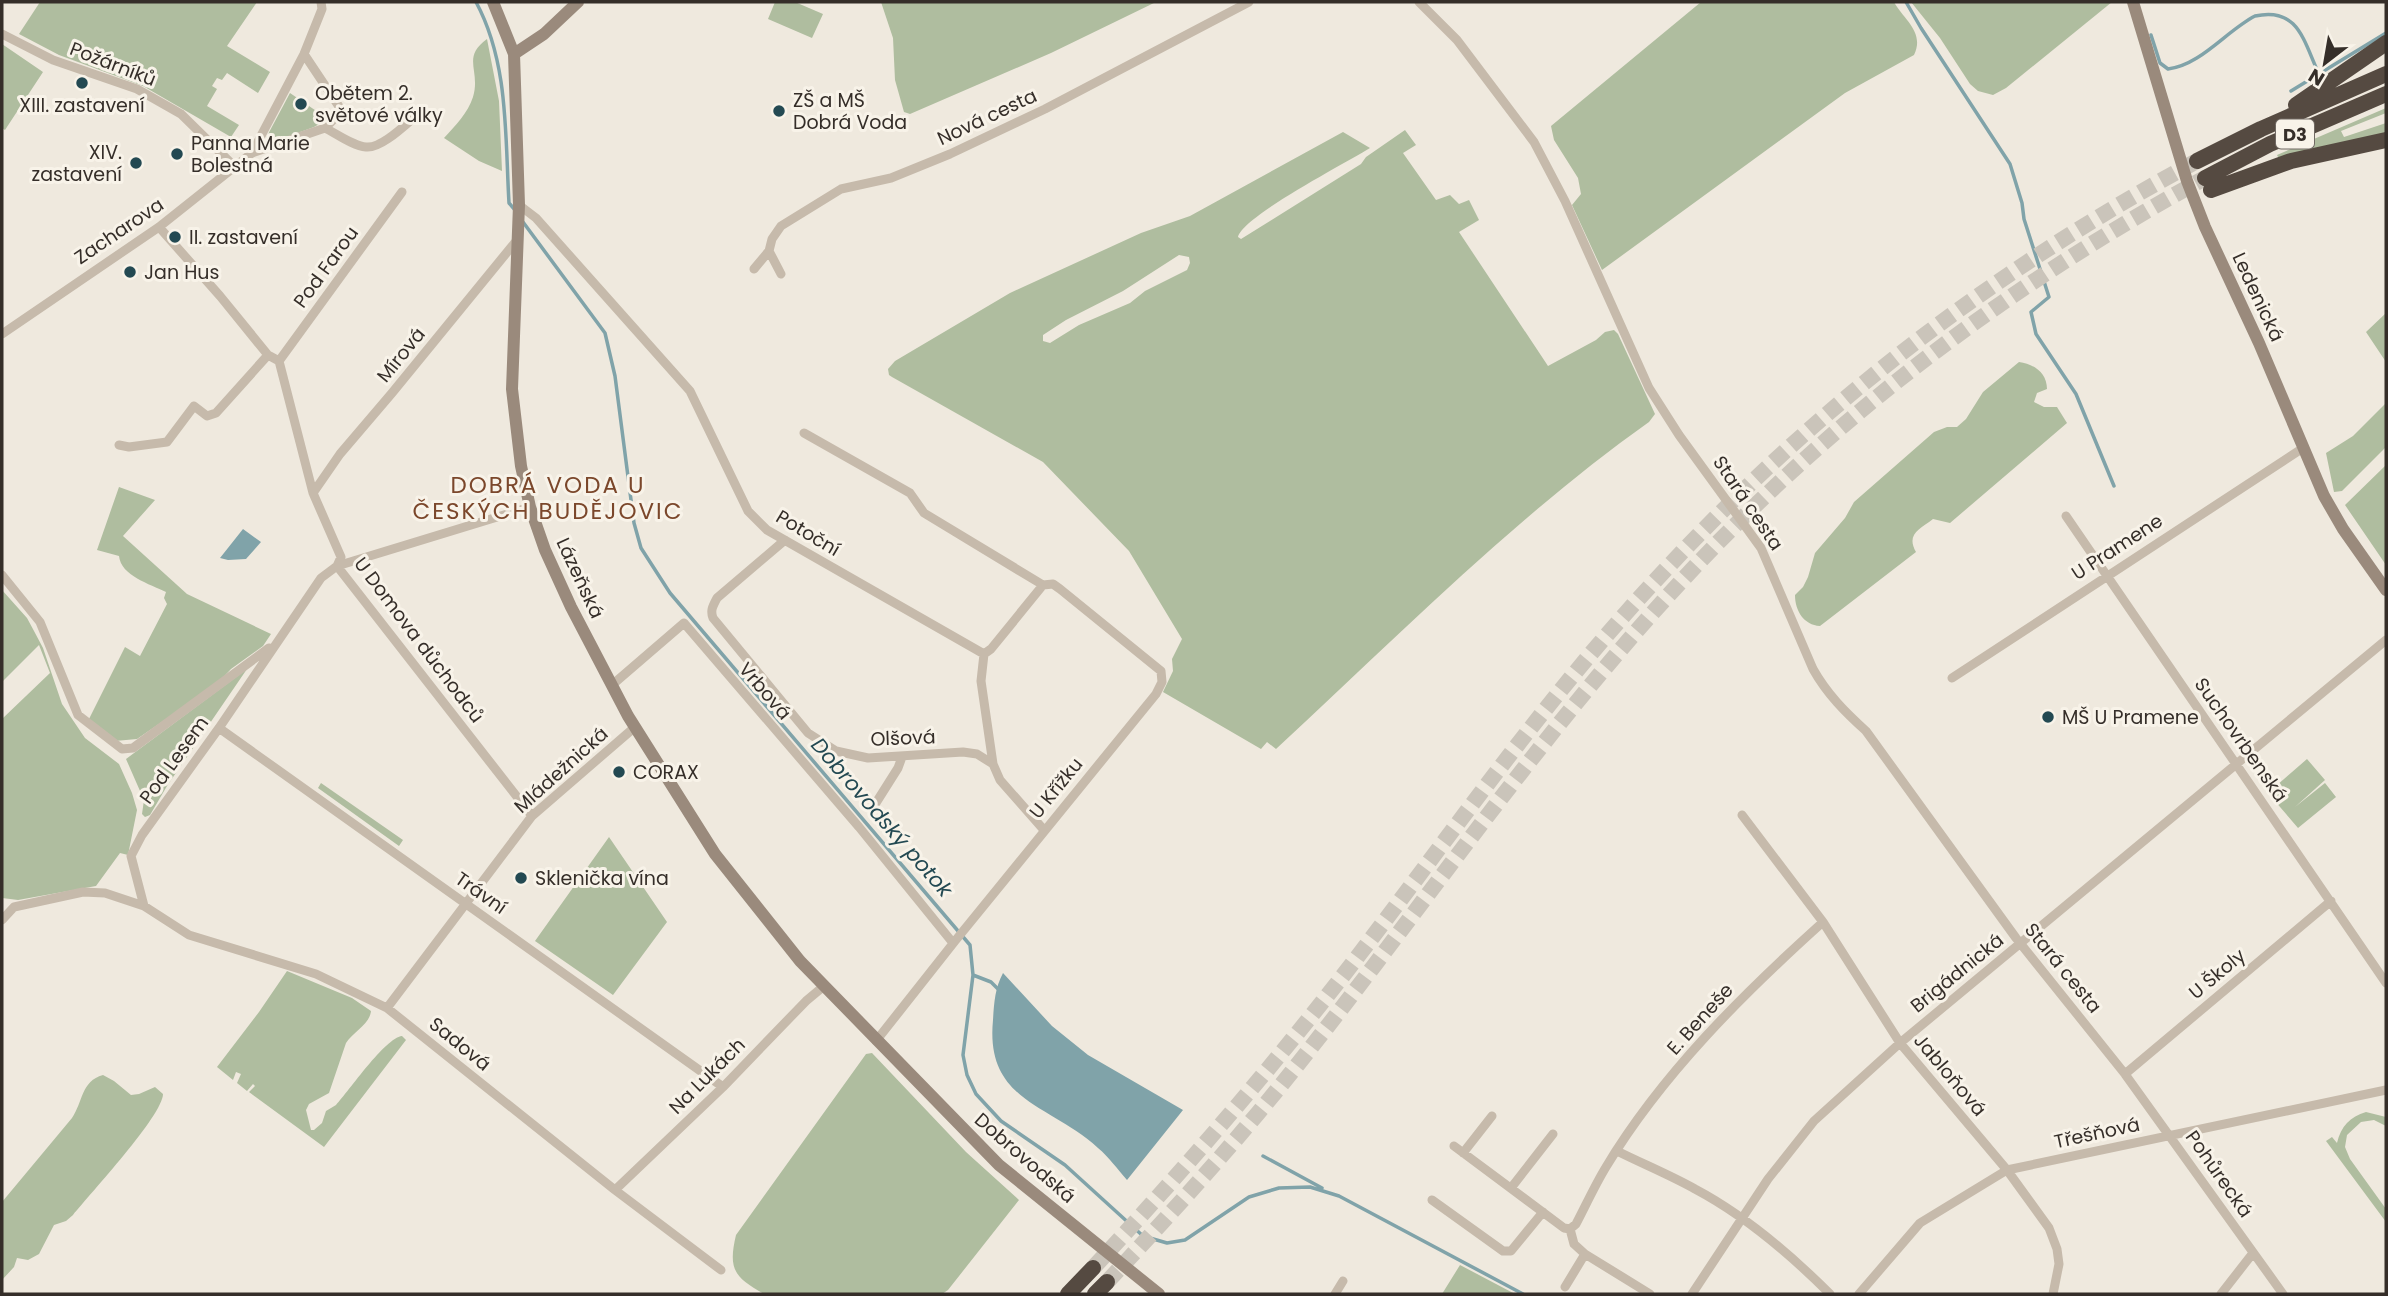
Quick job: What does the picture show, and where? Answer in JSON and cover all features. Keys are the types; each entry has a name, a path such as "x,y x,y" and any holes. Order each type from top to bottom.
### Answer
{"highway":[{"name":"D3","path":"2261,129 2386,43"},
{"name":"D3","path":"2197,161 2261,129 2386,74"},
{"name":"D3","path":"2386,94 2270,144 2208,184 2386,140"},
{"path":"1068,1294 1093,1268"},
{"path":"1095,1294 1107,1282"}],"street":[{"name":"Zacharova","path":"252,153 304,54 322,9 321,2"},
{"name":"Lázeňská","path":"493,2 514,54 519,205 512,389 520,466 530,507 545,550 571,607 635,727 715,854 800,961 876,1041"},
{"path":"514,54 544,34 578,2"},
{"name":"Nová cesta","path":"754,270 769,251 772,239 781,226 841,189 891,178 950,154 1045,110 1249,2"},
{"name":"Stará cesta","path":"1419,2 1464,49 1510,108 1543,157 1649,388 1679,435 1761,548 1822,685 1837,705 1866,731 2021,944 2125,1074"},
{"name":"Ledenická","path":"2133,2 2187,181 2205,227 2259,343 2324,496 2386,590"},
{"name":"Požárníků","path":"2,34 53,60 138,89 181,114 235,167"},
{"path":"304,54 342,111 325,128 364,148 372,147 417,115"},
{"name":"Zacharova","path":"2,334 159,227 252,153 325,128"},
{"name":"Pod Farou","path":"279,362 402,192"},
{"name":"Potoční","path":"519,205 536,218 690,391 748,511 767,530 984,654"},
{"path":"159,227 268,355 279,362"},
{"name":"Mírová","path":"313,493 340,454 517,240"},
{"path":"769,251 781,275"},
{"path":"119,445 129,447 167,442 194,406 208,416 216,413 268,355"},
{"name":"U Domova důchodců","path":"279,362 313,493 341,557 337,566 532,816"},
{"name":"U Křížku","path":"804,433 910,493 924,513 1043,585 1053,584 1161,671 1162,682 1156,694 876,1041"},
{"name":"U Pramene","path":"1952,678 2303,448"},
{"name":"Pod Lesem","path":"144,906 131,856 142,835 321,578 337,566 530,507"},
{"name":"Suchovrbenská","path":"2067,516 2386,983"},
{"name":"Olšová","path":"785,540 717,598 711,609 713,618 808,733 836,751 868,758 963,752 977,754 993,764"},
{"name":"Pod Lesem","path":"2,575 37,616 78,715 122,749 133,748 275,643"},
{"path":"1043,585 984,654 981,681 993,764 1000,780 1044,830"},
{"name":"Vrbová","path":"612,685 684,623 954,942"},
{"name":"Brigádnická","path":"1692,1294 1741,1218 1814,1121 1900,1043 2386,640"},
{"name":"Mládežnická","path":"387,1009 532,816 635,727"},
{"name":"Trávní","path":"219,728 723,1087"},
{"path":"874,806 902,757"},
{"name":"Jabloňová","path":"1742,815 1823,922 1900,1043 2007,1170 2049,1228 2055,1241 2059,1272 2053,1294"},
{"name":"Sadová","path":"2,913 14,907 83,892 121,897 144,906 190,935 316,974 387,1009 615,1190 721,1270"},
{"name":"U Školy","path":"2125,1074 2331,901"},
{"path":"2,920 14,907"},
{"name":"E. Beneše","path":"1570,1229 1576,1224 1617,1151 1676,1072 1755,983 1823,922"},
{"name":"Na Lukách","path":"615,1190 824,986"},
{"name":"Dobrovodská","path":"876,1041 999,1165 1159,1294"},
{"name":"Pohůrecká","path":"2125,1074 2283,1294"},
{"name":"Třešňová","path":"1859,1294 1920,1223 2007,1170 2386,1090"},
{"path":"1463,1153 1492,1116"},
{"path":"1511,1188 1553,1134"},
{"path":"1454,1146 1564,1228 1570,1229 1574,1244 1585,1254 1650,1294"},
{"path":"1617,1151 1696,1189 1741,1218 1794,1257 1830,1294"},
{"path":"1432,1200 1503,1251 1511,1251 1543,1212"},
{"path":"2221,1294 2253,1253"},
{"path":"1565,1287 1585,1254"},
{"path":"1335,1294 1343,1281"}],"green space":[{"path":"40,2 257,2 227,46 270,72 258,93 227,73 222,80 217,78 212,86 217,89 207,106 239,125 231,137 143,86 59,55 19,34"},
{"path":"775,2 795,2 823,14 812,38 768,19"},
{"path":"881,2 1156,2 1051,53 910,114 904,112 895,80 893,38"},
{"path":"1701,2 1894,2 1912,27 1917,47 1914,55 1845,93 1602,270 1572,205 1581,194 1578,178 1554,140 1551,126"},
{"path":"1911,2 2112,2 2006,88 1993,95 1978,91 1970,84 1940,38"},
{"path":"487,39 499,101 502,171 479,161 444,138 471,103 475,88 473,59 479,46"},
{"path":"2,44 43,72 5,130 2,128"},
{"path":"290,93 328,119 270,143 266,138"},
{"path":"2386,108 2386,113 2341,131 2344,137 2386,123 2386,135 2279,159 2277,155"},
{"path":"1405,130 1416,145 1403,153 1436,200 1450,195 1459,204 1469,200 1479,220 1459,232 1548,366 1596,340 1605,332 1614,330 1655,414 1649,422 1599,459 1504,538 1276,749 1267,742 1261,749 1163,692 1173,671 1172,659 1182,639 1129,551 1043,462 892,377 888,369 895,361 1010,293 1141,233 1190,216 1343,132 1370,148 1257,216 1238,237 1241,239 1361,164 1366,157","holes":["1179,255 1189,257 1187,270 1145,291 1130,303 1079,325 1050,343 1043,341 1043,335 1066,320 1123,291"]},
{"path":"2386,313 2386,362 2366,332"},
{"path":"2019,362 2034,367 2045,378 2047,389 2037,393 2034,402 2044,407 2057,407 2067,423 1950,523 1933,519 1919,530 1912,541 1916,552 1820,626 1805,620 1799,612 1795,595 1808,577 1815,553 1845,518 1854,502 1934,432 1947,427 1957,427 1966,419 1983,392"},
{"path":"2386,403 2386,447 2342,491 2334,492 2326,453 2353,436"},
{"path":"2386,465 2386,565 2345,505"},
{"path":"119,487 155,500 123,536 187,594 271,634 263,646 231,669 217,684 137,739 115,741 89,719 125,647 140,656 167,604 164,598 166,592 131,574 121,563 119,556 97,550"},
{"path":"2,590 27,618 43,648 62,704 85,738 119,764 132,793 137,810 128,855 120,853 96,886 18,900 2,898 2,719 50,673 39,645 2,682"},
{"path":"247,669 150,815 145,817 142,814 144,800 126,759"},
{"path":"2307,759 2325,780 2295,807 2325,783 2336,797 2298,828 2268,793"},
{"path":"321,783 403,840 399,846 318,788"},
{"path":"609,837 667,922 613,995 535,941"},
{"path":"287,971 352,998 371,1011 368,1020 346,1043 329,1093 309,1104 306,1110 311,1130 322,1123 326,1111 336,1105 386,1046 402,1036 406,1040 324,1147 249,1092 255,1086 253,1084 247,1091 237,1083 241,1074 236,1072 233,1080 217,1067"},
{"path":"872,1053 966,1152 1019,1200 948,1290 942,1294 764,1294 746,1282 736,1271 733,1256 736,1235 866,1054"},
{"path":"103,1075 131,1095 155,1087 163,1094 160,1104 139,1136 73,1215 54,1225 39,1254 28,1260 17,1258 14,1267 2,1280 2,1202 72,1118 86,1087"},
{"path":"2366,1112 2386,1117 2386,1126 2374,1120 2361,1122 2347,1135 2345,1147 2350,1159 2386,1209 2386,1222 2326,1141 2332,1137 2337,1143 2347,1123"},
{"path":"1460,1265 1515,1294 1442,1294"}],"water":[{"path":"243,529 261,542 246,559 220,558"},
{"path":"1003,973 1052,1026 1088,1055 1183,1110 1127,1180 1098,1148 1024,1098 1010,1085 999,1068 993,1047 993,1020 994,1002"}],"waterway":[{"name":"Dobrovodský potok","path":"476,2 487,25 500,75 506,126 509,203 515,210"},
{"path":"1906,2 2010,164 2049,297 2031,312 2036,334 2076,394 2114,486"},
{"path":"2151,35 2160,63 2168,69 2191,61 2255,16 2281,16 2291,22 2304,39 2319,74"},
{"path":"2291,91 2386,33"},
{"name":"Dobrovodský potok","path":"523,222 605,333 615,376 634,523 641,548 670,593 970,945 973,975 963,1055 967,1075 976,1094 1001,1121 1065,1165 1143,1236 1167,1243 1185,1240 1249,1197 1279,1188 1310,1187 1339,1196 1523,1294"},
{"path":"973,975 991,982 998,989"},
{"path":"1263,1156 1322,1188"}],"tunnel":[{"path":"1093,1268 1190,1160 1284,1049 1572,676 1612,628 1714,519 1841,402 1975,298 2046,250 2195,162"},
{"path":"1107,1282 1261,1110 1573,707 1666,598 1725,535 1787,475 1918,365 2057,266 2205,178"}],"place":[{"name":"XIII. zastavení","path":"82,83"},
{"name":"Obětem 2. světové války","path":"301,104"},
{"name":"ZŠ a MŠ Dobrá Voda","path":"779,111"},
{"name":"Panna Marie Bolestná","path":"177,154"},
{"name":"XIV. zastavení","path":"136,163"},
{"name":"II. zastavení","path":"175,237"},
{"name":"Jan Hus","path":"130,272"},
{"name":"MŠ U Pramene","path":"2048,717"},
{"name":"CORAX","path":"619,772"},
{"name":"Sklenička vína","path":"521,878"}],"district":[{"name":"DOBRÁ VODA U ČESKÝCH BUDĚJOVIC","path":"548,498"}]}
